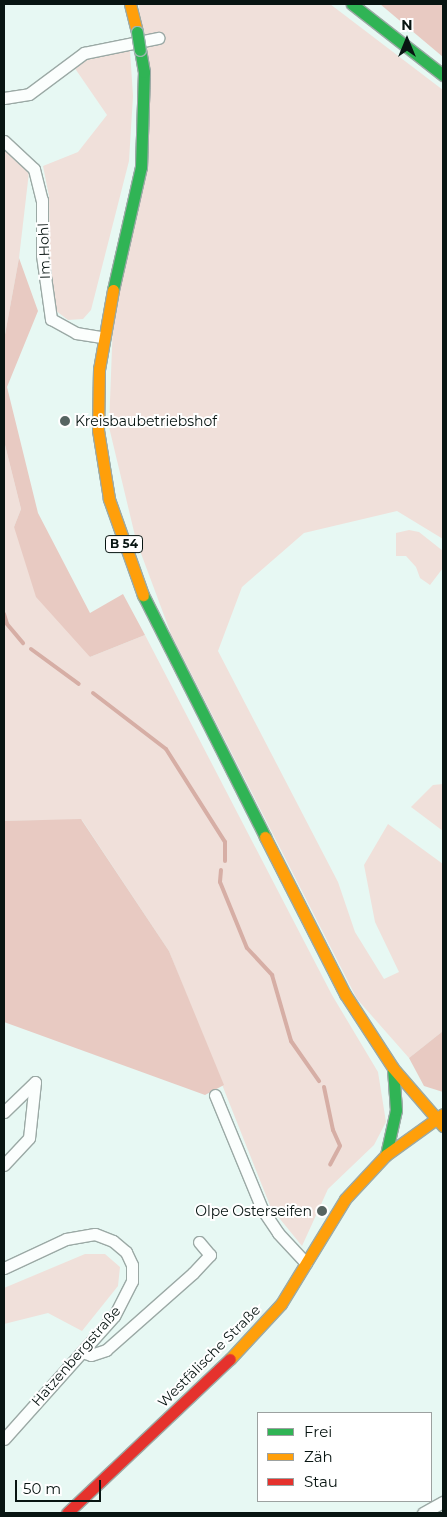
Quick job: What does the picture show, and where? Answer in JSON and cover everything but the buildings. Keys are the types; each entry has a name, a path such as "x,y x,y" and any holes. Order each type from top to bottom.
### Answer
{"main road":[{"name":"B 54","path":"130,4 144,72 141,167 102,337 98,430 109,499 141,592 345,994 393,1068 440,1119"},
{"path":"352,4 443,75"},
{"path":"386,1155 396,1110 393,1068"},
{"name":"Westfälische Straße","path":"67,1513 247,1343 281,1304 345,1199 386,1155 440,1119"}],"street":[{"path":"4,98 29,94 84,54 126,43 158,38"},
{"name":"Im Hohl","path":"4,140 34,169 42,200 42,255 51,319 76,333 102,337"},
{"path":"4,1112 34,1082 29,1138 4,1165"},
{"path":"215,1095 262,1209 278,1233 306,1263"},
{"name":"Hatzenbergstraße","path":"4,1268 81,1234 95,1234 113,1241 126,1252 132,1266 132,1281 125,1298 82,1352 4,1439"},
{"path":"82,1352 91,1355 106,1350 193,1273 210,1254 199,1242"},
{"path":"423,1513 443,1502"}],"shaded area":[{"path":"139,4 330,4 443,90 443,539 397,511 304,533 242,587 218,651 338,882 355,932 384,979 399,972 375,922 364,865 388,824 443,864 443,1031 409,1058 357,999 171,634 136,540 109,427 113,321 147,169"},
{"path":"380,4 443,4 443,57"},
{"path":"130,50 133,96 129,161 91,310 83,319 68,320 55,310 50,282 49,196 43,166 78,152 107,115 74,67 91,57"},
{"path":"4,147 29,172 19,258 4,340"},
{"path":"19,258 38,311 7,387 38,513 90,613 123,594 145,635 90,657 36,597 14,527 21,509 4,441 4,340"},
{"path":"4,441 21,509 14,527 90,657 145,635 332,995 378,1072 386,1122 374,1145 328,1189 302,1246 271,1208 169,951 82,820 4,821"},
{"path":"409,530 419,532 443,551 443,568 430,585 420,578 416,567 406,556 396,556 396,533"},
{"path":"443,784 443,831 411,807 433,785"},
{"path":"81,819 169,951 224,1085 205,1095 4,1022 4,821"},
{"path":"443,1031 443,1092 424,1086 409,1058"},
{"path":"85,1254 105,1254 120,1267 118,1286 82,1331 48,1313 4,1324 4,1288"}],"waterway":[{"path":"4,614 7,624 23,643"},
{"path":"31,649 79,684"},
{"path":"93,693 166,749 225,842 225,861"},
{"path":"221,870 220,882 247,948 272,975 291,1041 319,1081"},
{"path":"324,1087 333,1130 340,1146 330,1165"}],"traffic: fast":[{"path":"352,4 443,75"},
{"path":"137,32 140,50"},
{"path":"113,290 141,167 144,72 140,50"},
{"path":"143,595 265,837"},
{"path":"386,1155 396,1110 393,1068"}],"traffic: slow":[{"path":"130,4 137,32"},
{"path":"113,290 99,369 98,430 109,499 143,595"},
{"path":"265,837 345,994 393,1068 443,1126"},
{"path":"230,1359 281,1304 345,1199 386,1155 443,1114"}],"traffic: jam":[{"path":"67,1513 230,1359"}],"place":[{"name":"Kreisbaubetriebshof","path":"65,421"},
{"name":"Olpe Osterseifen","path":"322,1211"}]}
